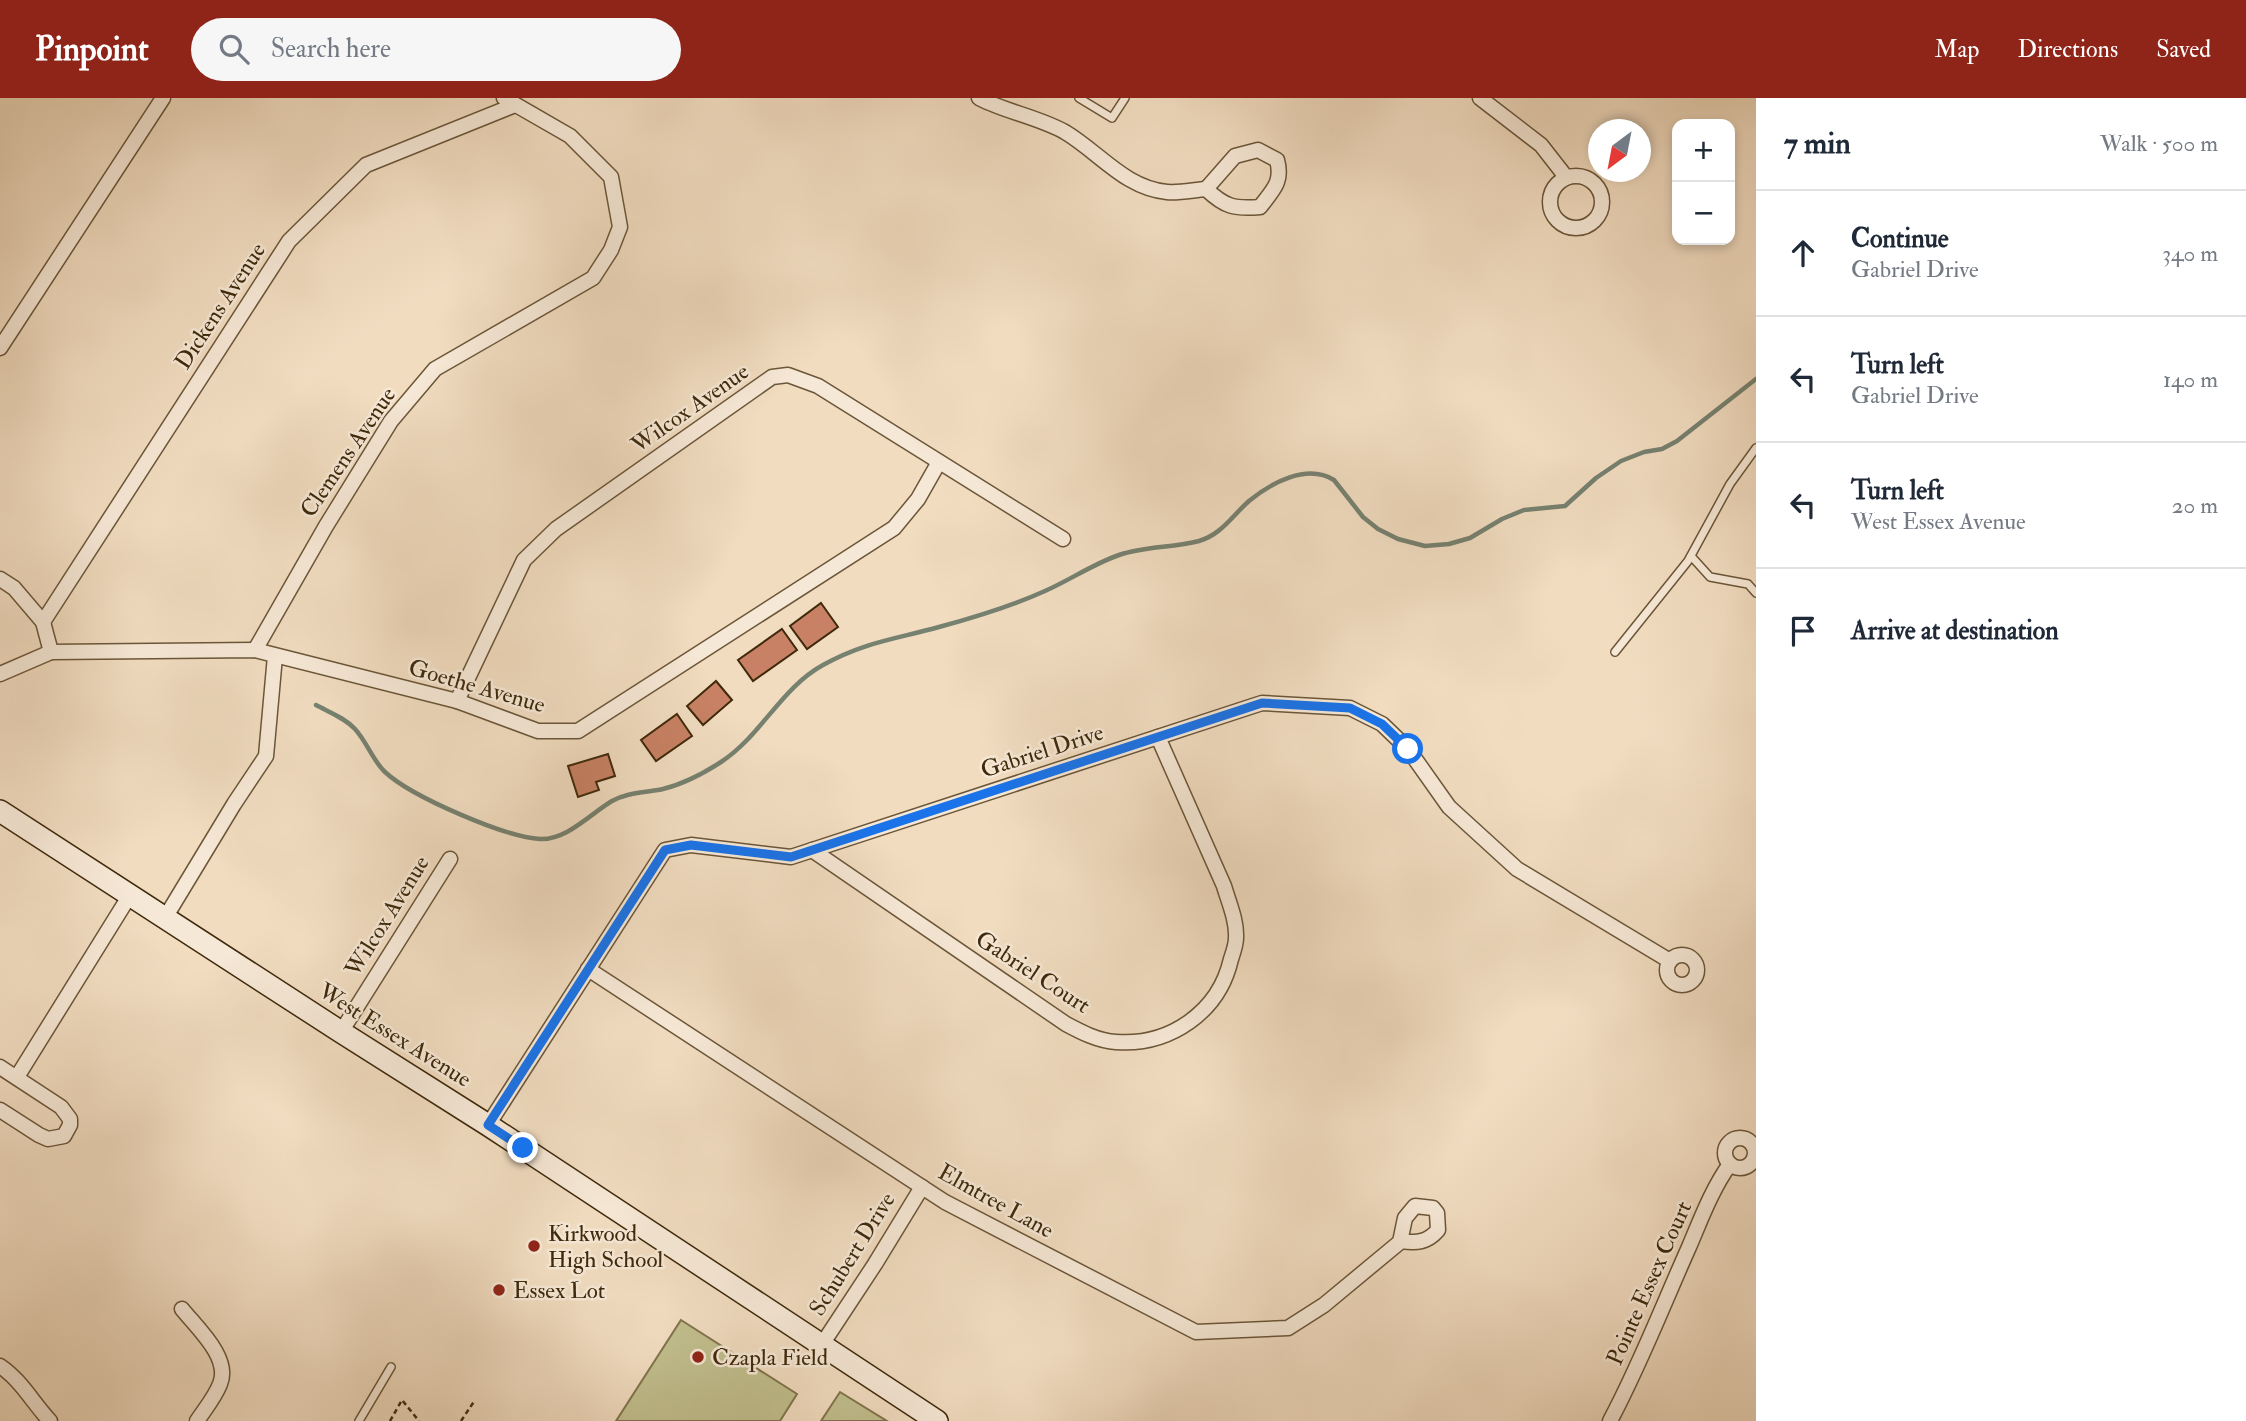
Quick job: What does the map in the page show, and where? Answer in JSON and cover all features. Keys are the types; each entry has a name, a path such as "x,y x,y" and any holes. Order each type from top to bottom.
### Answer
{"street":[{"path":"0,348 163,98"},
{"path":"979,98 1064,132 1125,178 1167,192 1206,189 1235,156 1258,150 1277,160 1280,177 1260,206 1240,208 1221,203 1206,189"},
{"path":"1480,98 1541,145 1566,177"},
{"name":"Clemens Avenue","path":"256,650 326,526 391,421 435,369 593,278 611,250 620,227 611,177 570,136 510,101"},
{"name":"Dickens Avenue","path":"43,622 289,241 366,165 510,101"},
{"name":"Wilcox Avenue","path":"457,701 524,560 556,529 772,377 788,375 818,386 1063,539"},
{"name":"Goethe Avenue","path":"0,674 51,652 256,650 457,701 538,731 578,731 894,528 918,499 939,462"},
{"path":"0,579 14,587 43,622 51,652"},
{"path":"165,918 266,756 275,656"},
{"name":"Gabriel Drive","path":"488,1125 665,850 691,845 791,857 1262,703 1350,708 1382,724 1408,749 1449,807 1517,869 1670,961"},
{"name":"Gabriel Court","path":"812,850 1066,1024 1088,1035 1114,1042 1145,1042 1174,1031 1199,1016 1219,992 1236,939 1224,886 1158,737"},
{"name":"West Essex Avenue","path":"0,811 488,1125 937,1421"},
{"name":"Wilcox Avenue","path":"341,1032 450,859"},
{"path":"17,1077 130,895"},
{"name":"Elmtree Lane","path":"588,969 946,1202 1196,1332 1288,1328 1324,1305 1400,1242"},
{"path":"0,1067 68,1113 68,1131 64,1136 48,1139 0,1110"},
{"name":"Pointe Essex Court","path":"1610,1421 1630,1385 1699,1223 1730,1164"},
{"name":"Schubert Drive","path":"821,1346 876,1264 922,1187"},
{"path":"183,1309 215,1351 222,1368 221,1383 197,1421"},
{"path":"0,1366 13,1375 50,1421"}],"lane":[{"path":"1079,98 1112,118 1125,98"},
{"path":"1615,652 1691,556 1730,484 1756,448"},
{"path":"1691,556 1710,577 1748,584 1756,593"},
{"path":"359,1421 391,1367"}],"path":[{"path":"461,1421 475,1400"},
{"path":"390,1421 402,1401 419,1421"}],"shaded area":[{"name":"Czapla Field","path":"681,1320 797,1394 780,1421 616,1421"},
{"path":"840,1392 887,1421 821,1421"}],"building":[{"path":"821,603 838,627 807,649 790,626"},
{"path":"782,629 797,650 753,681 738,660"},
{"path":"716,681 732,700 703,725 687,706"},
{"path":"677,714 692,736 656,761 641,740"},
{"path":"608,754 615,776 596,782 599,790 578,797 568,766"}],"waterway":[{"path":"316,705 351,725 385,772 416,793 483,824 524,837 550,838 569,831 618,798 678,784 721,762 748,739 795,686 838,657 866,646 1007,606 1119,555 1207,538 1258,494 1290,477 1312,474 1334,480 1363,517 1378,529 1398,539 1425,546 1449,544 1470,538 1502,519 1524,510 1565,506 1596,478 1621,461 1644,452 1662,449 1677,441 1756,379"}],"place":[{"name":"Kirkwood High School","path":"534,1246"},
{"name":"Essex Lot","path":"499,1290"},
{"name":"Czapla Field","path":"698,1357"}],"route":[{"path":"523,1148 488,1125 665,850 691,845 791,857 1262,703 1350,708 1382,724 1408,749"}]}
